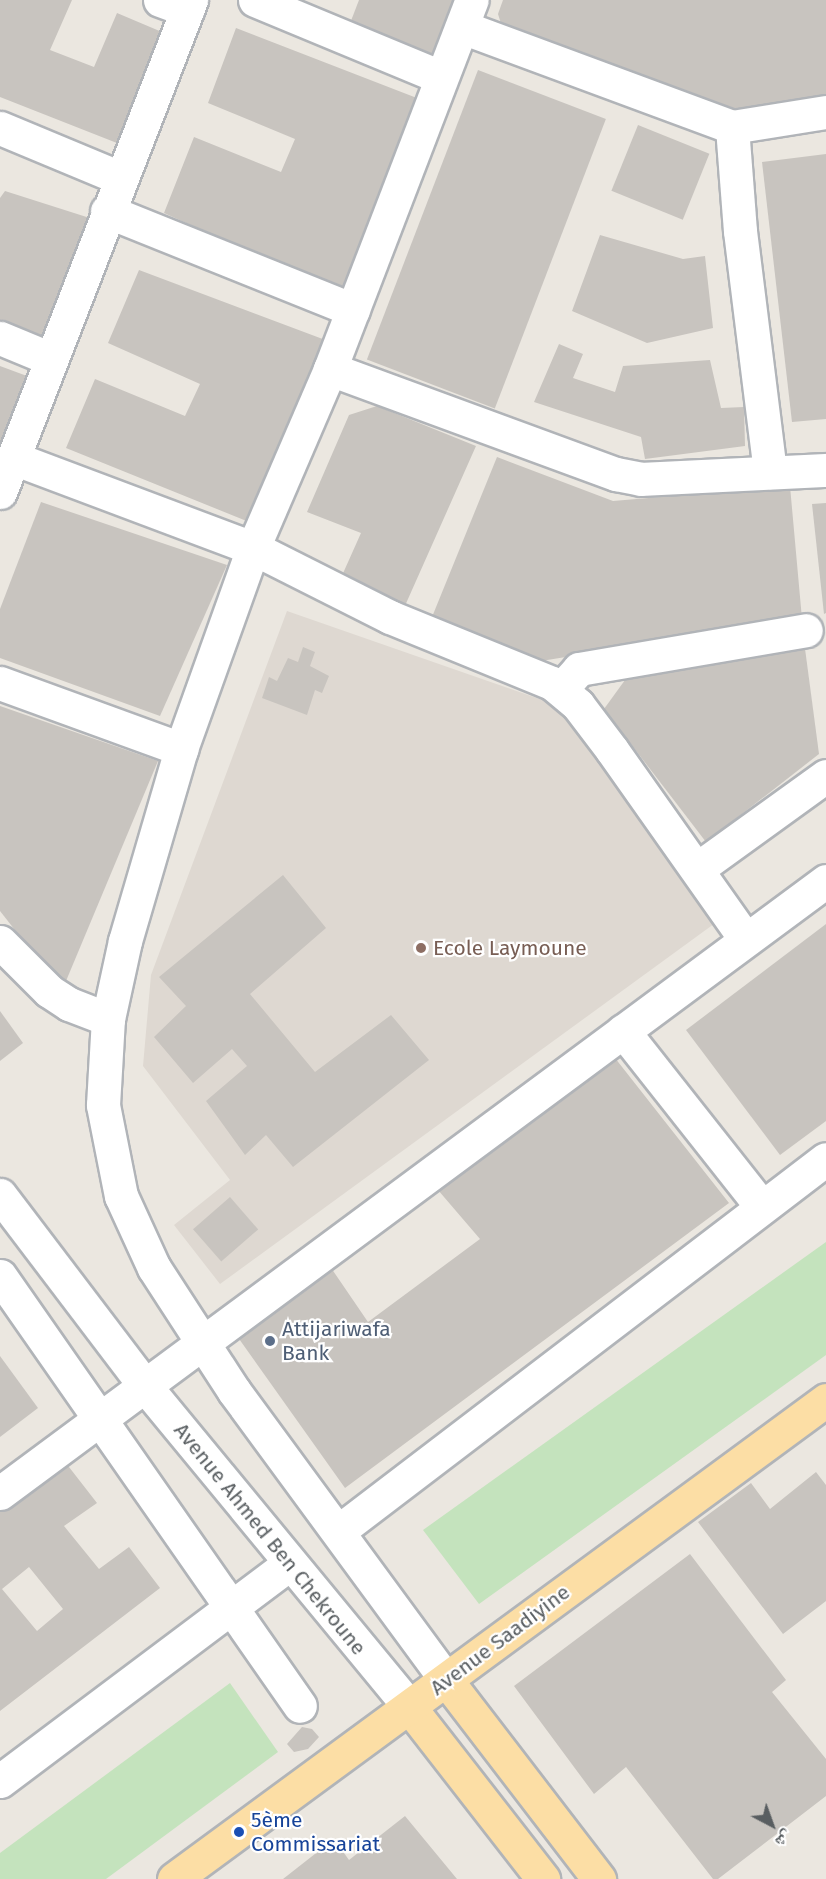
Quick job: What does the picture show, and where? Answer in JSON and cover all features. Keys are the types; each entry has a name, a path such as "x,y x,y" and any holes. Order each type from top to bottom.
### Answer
{"main road":[{"name":"Avenue Saadiyine","path":"174,1879 447,1681 710,1481 826,1400"},
{"path":"447,1681 599,1879"},
{"name":"Avenue Ahmed Ben Chekroune","path":"410,1708 543,1879"}],"street":[{"path":"255,0 441,77"},
{"path":"0,492 120,178 179,4"},
{"path":"447,1681 340,1530 201,1344 154,1268 121,1196 103,1105 108,1019 144,868 181,749 253,548 330,369 467,13 732,127 826,112"},
{"path":"732,127 740,231 770,472"},
{"path":"0,128 120,178"},
{"path":"107,211 353,310"},
{"path":"0,338 51,359"},
{"path":"330,369 616,474 641,479 826,470"},
{"path":"13,458 253,548 390,617 538,675 561,689 606,742 746,940"},
{"path":"561,689 579,669 806,630"},
{"path":"0,683 181,749"},
{"path":"697,869 826,777"},
{"path":"0,1493 826,881"},
{"path":"0,942 49,991 69,1004 108,1019"},
{"path":"623,1031 761,1206"},
{"path":"340,1530 761,1206 826,1159"},
{"name":"Avenue Ahmed Ben Chekroune","path":"0,1195 145,1386 289,1564 410,1708"},
{"path":"0,1276 300,1707"},
{"path":"0,1781 289,1564"}],"shaded area":[{"name":"Ecole Laymoune","path":"287,611 571,710 718,921 220,1284 174,1225 230,1180 143,1066 151,975"}],"green space":[{"path":"826,1242 826,1355 479,1604 423,1530"},
{"path":"230,1683 278,1752 106,1879 0,1879 0,1853"}],"building":[{"path":"0,0 72,0 50,50 94,67 117,13 169,35 122,145 0,97"},
{"path":"359,0 461,0 437,60 349,26"},
{"path":"503,0 826,0 826,104 741,116 503,30 498,14"},
{"path":"236,28 422,100 345,294 164,213 194,137 281,172 295,139 208,103"},
{"path":"478,70 606,119 495,409 367,359"},
{"path":"638,125 709,154 683,220 611,191"},
{"path":"826,154 826,419 792,422 762,162"},
{"path":"5,191 96,220 48,338 0,322 0,198"},
{"path":"600,235 683,259 705,256 713,328 647,343 572,311"},
{"path":"139,270 328,341 254,524 66,448 95,379 185,416 200,384 108,343"},
{"path":"559,344 583,354 573,378 615,392 623,366 710,360 721,408 744,407 745,446 645,459 641,437 534,402"},
{"path":"0,366 35,379 0,460"},
{"path":"377,406 476,446 404,608 340,580 361,533 307,512 349,415"},
{"path":"497,457 613,501 790,486 802,619 541,661 432,617"},
{"path":"41,502 227,565 160,716 0,658 0,609"},
{"path":"826,503 826,613 824,614 812,504"},
{"path":"804,641 819,754 706,842 604,709 625,680 654,667"},
{"path":"303,647 315,652 310,666 329,676 322,693 315,690 307,715 262,698 269,677 277,681 288,658 298,662"},
{"path":"0,706 158,761 66,981 48,972 0,911"},
{"path":"283,875 326,928 250,994 315,1072 391,1015 429,1060 293,1167 266,1135 245,1155 206,1101 247,1066 232,1049 193,1083 154,1037 186,1006 159,977"},
{"path":"826,924 826,1121 780,1155 686,1030"},
{"path":"0,1011 23,1043 0,1061"},
{"path":"615,1058 729,1203 345,1488 232,1329 325,1259 368,1322 480,1239 438,1190"},
{"path":"230,1197 258,1229 221,1262 193,1229"},
{"path":"0,1356 38,1408 0,1437"},
{"path":"62,1458 97,1503 64,1526 99,1569 129,1547 160,1588 0,1711 0,1504","holes":["29,1567 63,1609 37,1631 2,1589"]},
{"path":"816,1472 826,1485 826,1601 783,1634 698,1522 751,1483 770,1509"},
{"path":"690,1554 786,1680 772,1692 826,1759 826,1796 718,1879 713,1879 626,1767 594,1794 514,1686"},
{"path":"302,1727 312,1729 319,1737 308,1749 294,1752 287,1744"},
{"path":"405,1816 457,1879 283,1879 334,1839 349,1860"}],"place":[{"name":"Ecole Laymoune","path":"421,948"},
{"name":"Attijariwafa Bank","path":"270,1341"},
{"name":"5ème Commissariat","path":"239,1832"}]}
